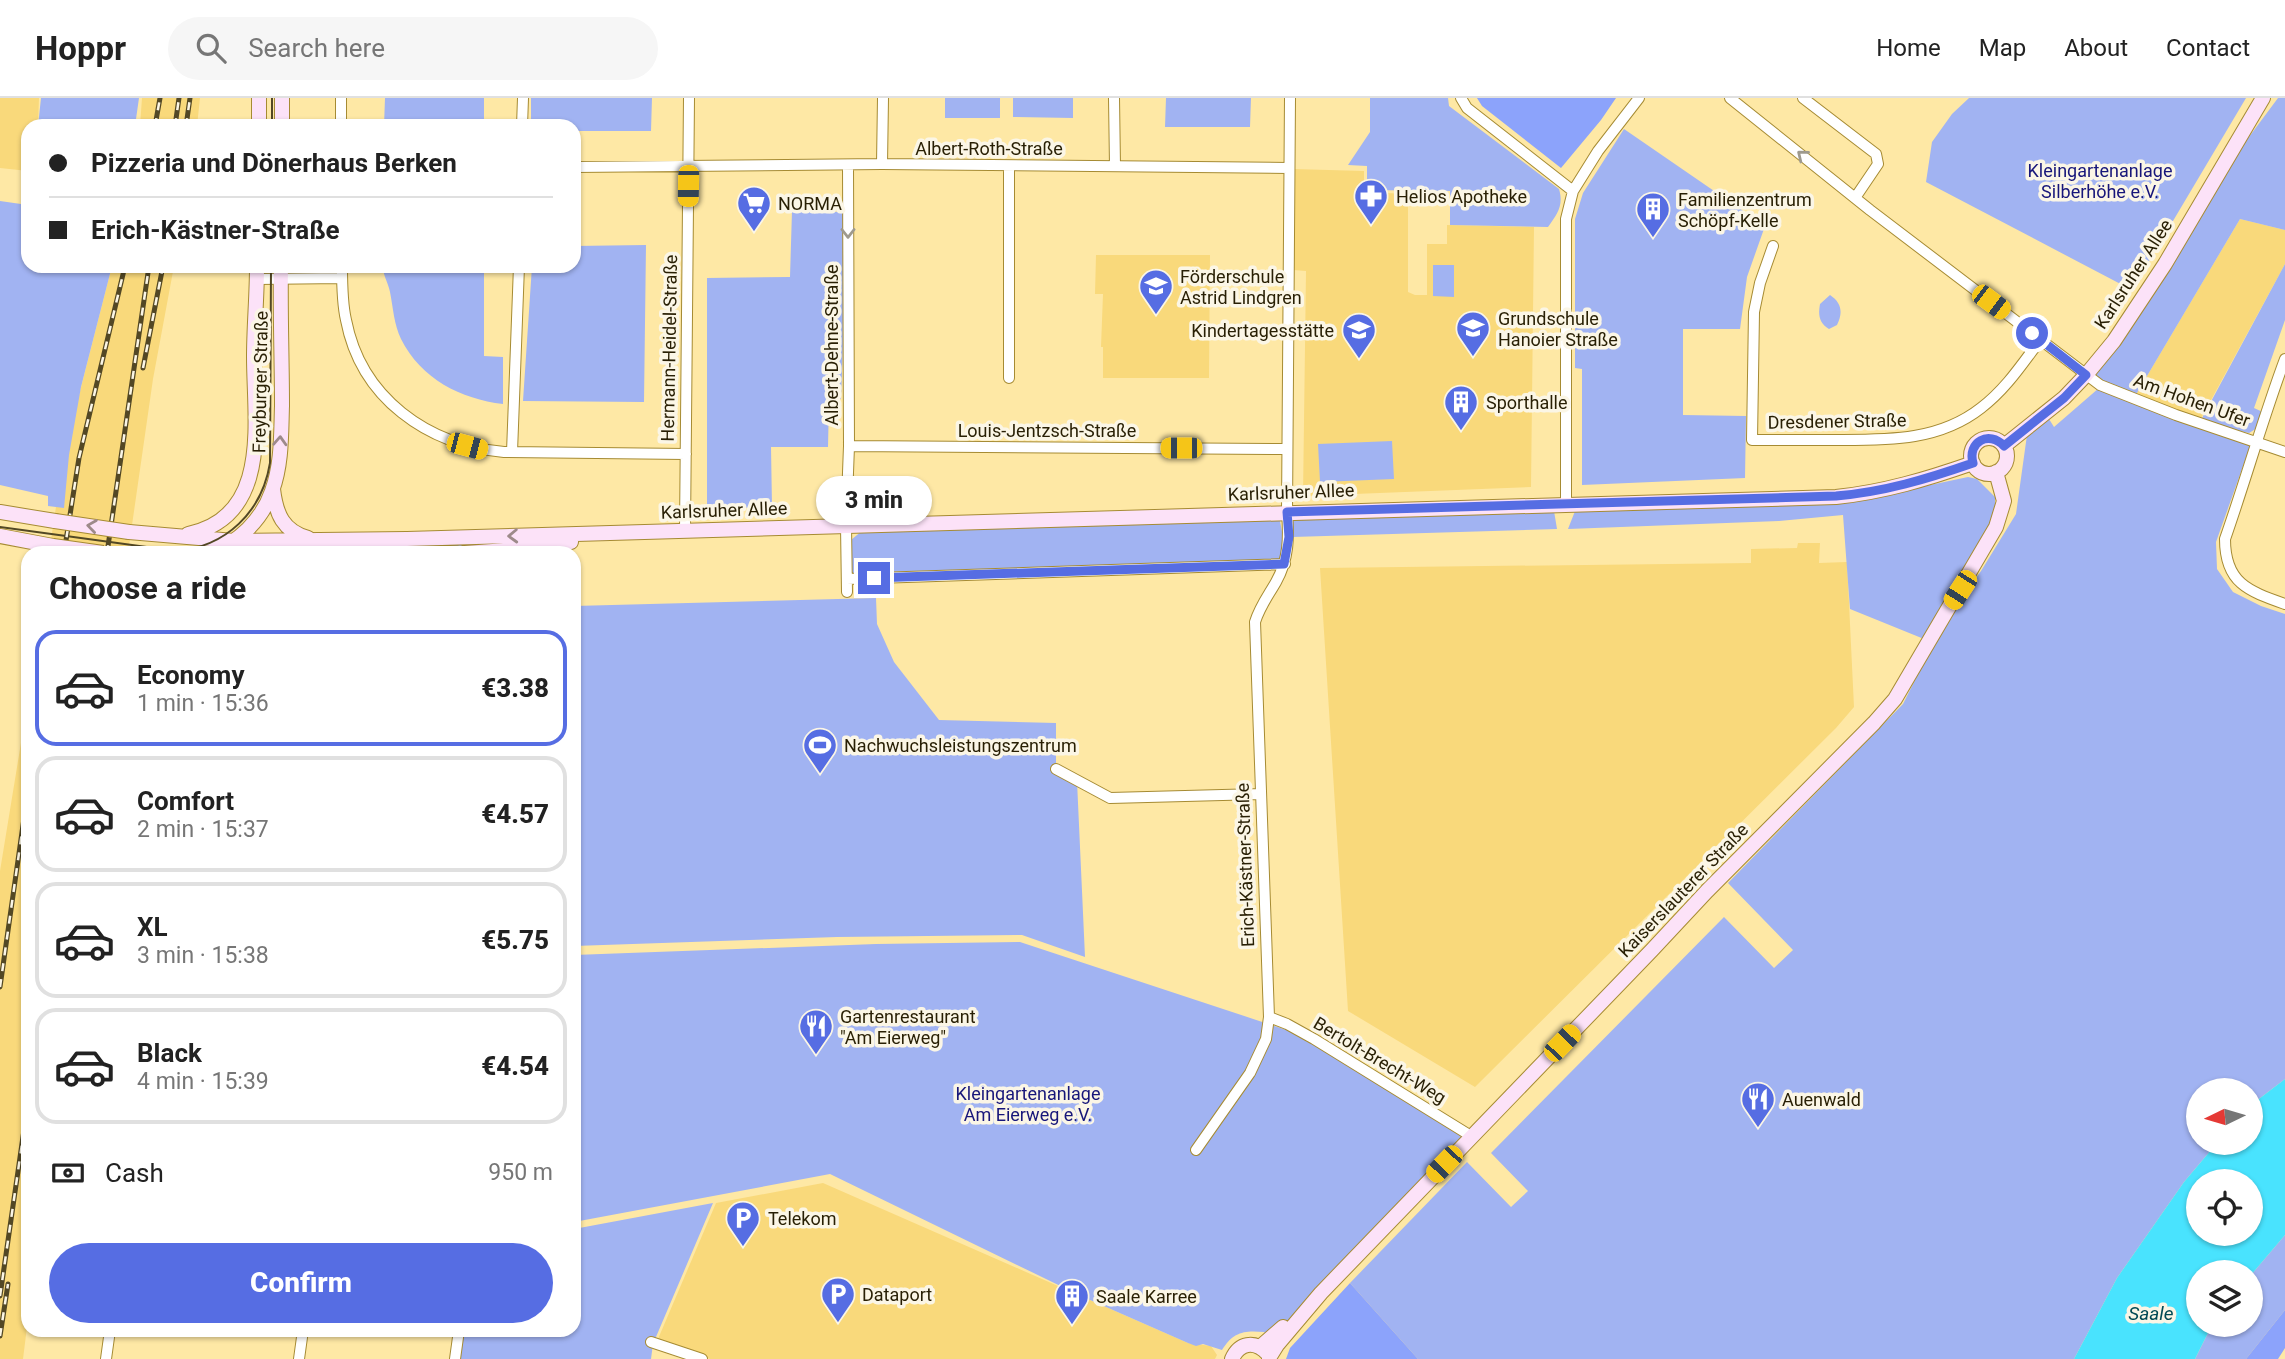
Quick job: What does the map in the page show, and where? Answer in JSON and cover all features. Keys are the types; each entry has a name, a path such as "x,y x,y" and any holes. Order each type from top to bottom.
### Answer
{"street":[{"path":"259,98 259,119"},
{"path":"282,98 282,119"},
{"path":"341,98 341,119"},
{"path":"522,119 523,98"},
{"name":"Hermann-Heidel-Straße","path":"685,530 689,98"},
{"path":"882,164 883,98"},
{"path":"1114,98 1115,166"},
{"name":"Erich-Kästner-Straße","path":"1196,1150 1250,1073 1266,1039 1269,1017 1255,622 1259,607 1275,584 1284,564 1289,537 1287,449 1290,98"},
{"path":"1461,98 1467,108 1573,191"},
{"path":"1566,504 1566,227 1573,191 1598,151 1639,98"},
{"name":"Am Hohen Ufer","path":"1730,98 1855,198 2100,385 2258,442 2225,539 2227,564 2235,577 2248,589 2285,604"},
{"path":"1803,98 1876,155 1878,164 1855,198"},
{"name":"Karlsruher Allee","path":"2004,446 2064,398 2086,375 2129,320 2263,98"},
{"name":"Albert-Roth-Straße","path":"581,167 882,164 1289,168"},
{"name":"Albert-Dehne-Straße","path":"847,592 848,165"},
{"path":"1009,166 1009,377"},
{"name":"Dresdener Straße","path":"1773,246 1760,283 1754,312 1752,440 1888,440 1922,436 1945,429 1983,407 2011,380 2040,339"},
{"name":"Freyburger Straße","path":"230,513 246,490 253,466 257,273"},
{"name":"Freyburger Straße","path":"224,546 234,541 257,520 273,489 280,451 281,273"},
{"path":"342,273 346,320 360,361 390,404 428,431 481,450 512,453 685,454"},
{"path":"512,453 519,273"},
{"path":"2285,359 2265,413 2258,442 2285,452"},
{"path":"1983,439 1994,439 2004,446 2007,458 1996,472 1991,474 1980,471 1973,463 1971,457 1974,446 1983,439"},
{"name":"Louis-Jentzsch-Straße","path":"849,446 1287,449"},
{"name":"Karlsruher Allee","path":"0,512 172,536 234,541 317,541 1823,497 1869,493 1928,479 1973,463"},
{"name":"Kaiserslauterer Straße","path":"1266,1355 1321,1293 1471,1136 1895,699 1996,527 2004,501 1996,472"},
{"path":"273,489 275,506 283,524 298,536 317,541"},
{"name":"Karlsruher Allee","path":"172,536 204,529 230,513"},
{"name":"Karlsruher Allee","path":"535,546 606,533"},
{"path":"0,536 53,546"},
{"path":"847,579 1284,564"},
{"path":"1056,769 1110,798 1260,794"},
{"name":"Bertolt-Brecht-Weg","path":"1269,1017 1287,1024 1471,1136"},
{"path":"106,1359 109,1337"},
{"path":"299,1359 302,1337"},
{"path":"455,1359 458,1337"},
{"path":"651,1342 702,1359"},
{"path":"1232,1359 1241,1347 1254,1345 1266,1355"}],"shaded area":[{"path":"0,98 39,98 38,119 21,119 21,170 0,168"},
{"path":"142,98 200,98 198,119 140,119"},
{"path":"1477,98 1616,98 1561,168 1482,106"},
{"path":"1293,169 1364,171 1364,192 1408,194 1408,292 1415,295 1427,295 1427,244 1447,244 1447,225 1534,227 1531,487 1303,496 1306,271 1293,270"},
{"path":"2240,219 2285,230 2285,264 2199,422 2134,398"},
{"name":"Förderschule Astrid Lindgren","path":"1096,255 1210,255 1209,378 1103,378 1103,294 1095,294"},
{"path":"110,273 173,273 153,379 129,546 50,546 64,454"},
{"path":"1798,543 1820,543 1819,563 1847,562 1854,707 1836,728 1475,1087 1348,1011 1320,568 1751,563 1751,549 1797,548"},
{"path":"21,743 21,1337 26,1337 23,1359 0,1359 0,871"},
{"path":"823,1183 1188,1343 1211,1346 1217,1355 1215,1359 710,1359 658,1339 716,1203"},
{"path":"1350,1283 1418,1359 1286,1359 1290,1348"},
{"path":"2285,1310 2285,1348 2278,1359 2246,1359"}],"green space":[{"path":"41,98 139,98 136,119 39,119"},
{"path":"385,98 484,98 484,119 384,119"},
{"path":"531,98 652,98 651,131 581,131 581,119 531,119"},
{"path":"945,98 1000,98 1000,118 945,118"},
{"path":"1013,98 1073,98 1073,118 1013,117"},
{"path":"1166,98 1251,98 1250,127 1165,127"},
{"path":"1370,98 1448,98 1449,106 1559,189 1559,210 1548,227 1450,225 1450,191 1367,190 1367,166 1348,165 1370,132"},
{"name":"Kleingartenanlage Silberhöhe e.V.","path":"1969,98 2246,98 2132,290 1926,182 1932,142 1952,114"},
{"path":"2278,98 2285,98 2285,230 2240,219 2134,398 2086,375 2205,196"},
{"path":"1624,129 1765,226 1747,277 1740,329 1683,329 1683,415 1746,416 1745,478 1582,485 1582,369 1575,368 1575,219 1583,193"},
{"path":"0,201 21,204 21,273 110,273 81,387 69,455 64,508 48,506 48,496 0,485"},
{"path":"792,211 848,212 841,399 829,401 828,447 771,447 772,507 707,509 707,278 790,277"},
{"path":"646,245 644,402 523,401 532,273 581,273 581,246"},
{"path":"2285,264 2285,320 2254,408 2265,413 2262,425 2249,433 2207,424 2252,441 2216,542 2217,569 2233,592 2285,614 2285,1079 2263,1096 2263,1078 2186,1078 2186,1155 2207,1155 2195,1169 2186,1169 2186,1180 2117,1278 2074,1359 1418,1359 1350,1283 1467,1162 1511,1207 1528,1191 1491,1153 1724,917 1774,968 1793,950 1728,883 1903,704 1923,664 1921,654 1981,571 2016,514 2027,435 2049,419 2054,427 2099,388 2200,422"},
{"path":"1433,265 1454,265 1454,297 1433,296"},
{"path":"384,273 484,273 484,356 503,357 503,404 458,392 431,376 419,365 399,334"},
{"path":"1830,295 1837,301 1841,312 1837,325 1829,329 1821,321 1819,312 1820,304"},
{"path":"1392,441 1394,479 1320,482 1318,444"},
{"path":"1968,477 1977,479 1995,497 1995,511 1924,639 1850,609 1843,515 1779,521 1568,529 1577,506 1864,499"},
{"path":"1553,505 1557,529 1292,537 1293,512"},
{"path":"1272,517 1280,521 1283,537 1281,560 851,573 851,540 863,530"},
{"path":"488,541 488,545 461,546 274,545"},
{"name":"Nachwuchsleistungszentrum","path":"876,598 877,624 894,662 939,720 1056,723 1056,769 1077,781 1085,957 1022,935 837,937 581,946 581,606"},
{"name":"Kleingartenanlage Am Eierweg e.V.","path":"1020,942 1314,1039 1471,1136 1321,1293 1270,1339 1264,1332 1245,1332 1230,1339 1222,1350 1188,1343 1081,1296 830,1174 581,1221 581,955 876,944"},
{"path":"713,1203 653,1344 651,1359 456,1359 460,1337 581,1337 581,1228"},
{"path":"2285,1235 2285,1310 2246,1359 2195,1359 2206,1337 2263,1337 2263,1261"}],"water":[{"name":"Saale","path":"2285,1079 2285,1235 2263,1261 2186,1260 2186,1337 2206,1337 2195,1359 2074,1359 2117,1278 2186,1180 2186,1246 2263,1246 2263,1169 2195,1169 2207,1155 2263,1155 2263,1096"}],"tram line":[{"path":"272,98 272,119"},
{"path":"200,546 226,534 239,524 259,497 266,481 270,463 271,273"},
{"path":"0,527 139,546"}],"railway":[{"path":"156,119 160,98"},
{"path":"176,119 179,98"},
{"path":"187,119 190,98"},
{"path":"65,546 79,458 123,273"},
{"path":"108,546 148,273"},
{"path":"143,368 162,273"},
{"path":"0,987 21,839"},
{"path":"0,1296 21,1150"},
{"path":"0,1336 8,1284"}],"place":[{"name":"Helios Apotheke","path":"1371,226"},
{"name":"NORMA","path":"754,233"},
{"name":"Familienzentrum Schöpf-Kelle","path":"1653,239"},
{"name":"Förderschule Astrid Lindgren","path":"1156,316"},
{"name":"Grundschule Hanoier Straße","path":"1473,358"},
{"name":"Kindertagesstätte","path":"1359,360"},
{"name":"Sporthalle","path":"1461,432"},
{"name":"Nachwuchsleistungszentrum","path":"820,775"},
{"name":"Gartenrestaurant \"Am Eierweg\"","path":"816,1056"},
{"name":"Auenwald","path":"1758,1129"},
{"name":"Telekom","path":"743,1248"},
{"name":"Dataport","path":"838,1324"},
{"name":"Saale Karree","path":"1072,1326"}],"route":[{"path":"874,578 1284,564 1289,537 1287,512 1836,496 1884,490 1928,479 1973,463 1971,457 1974,446 1983,439 1994,439 2004,446 2064,398 2086,375 2032,333"}]}
